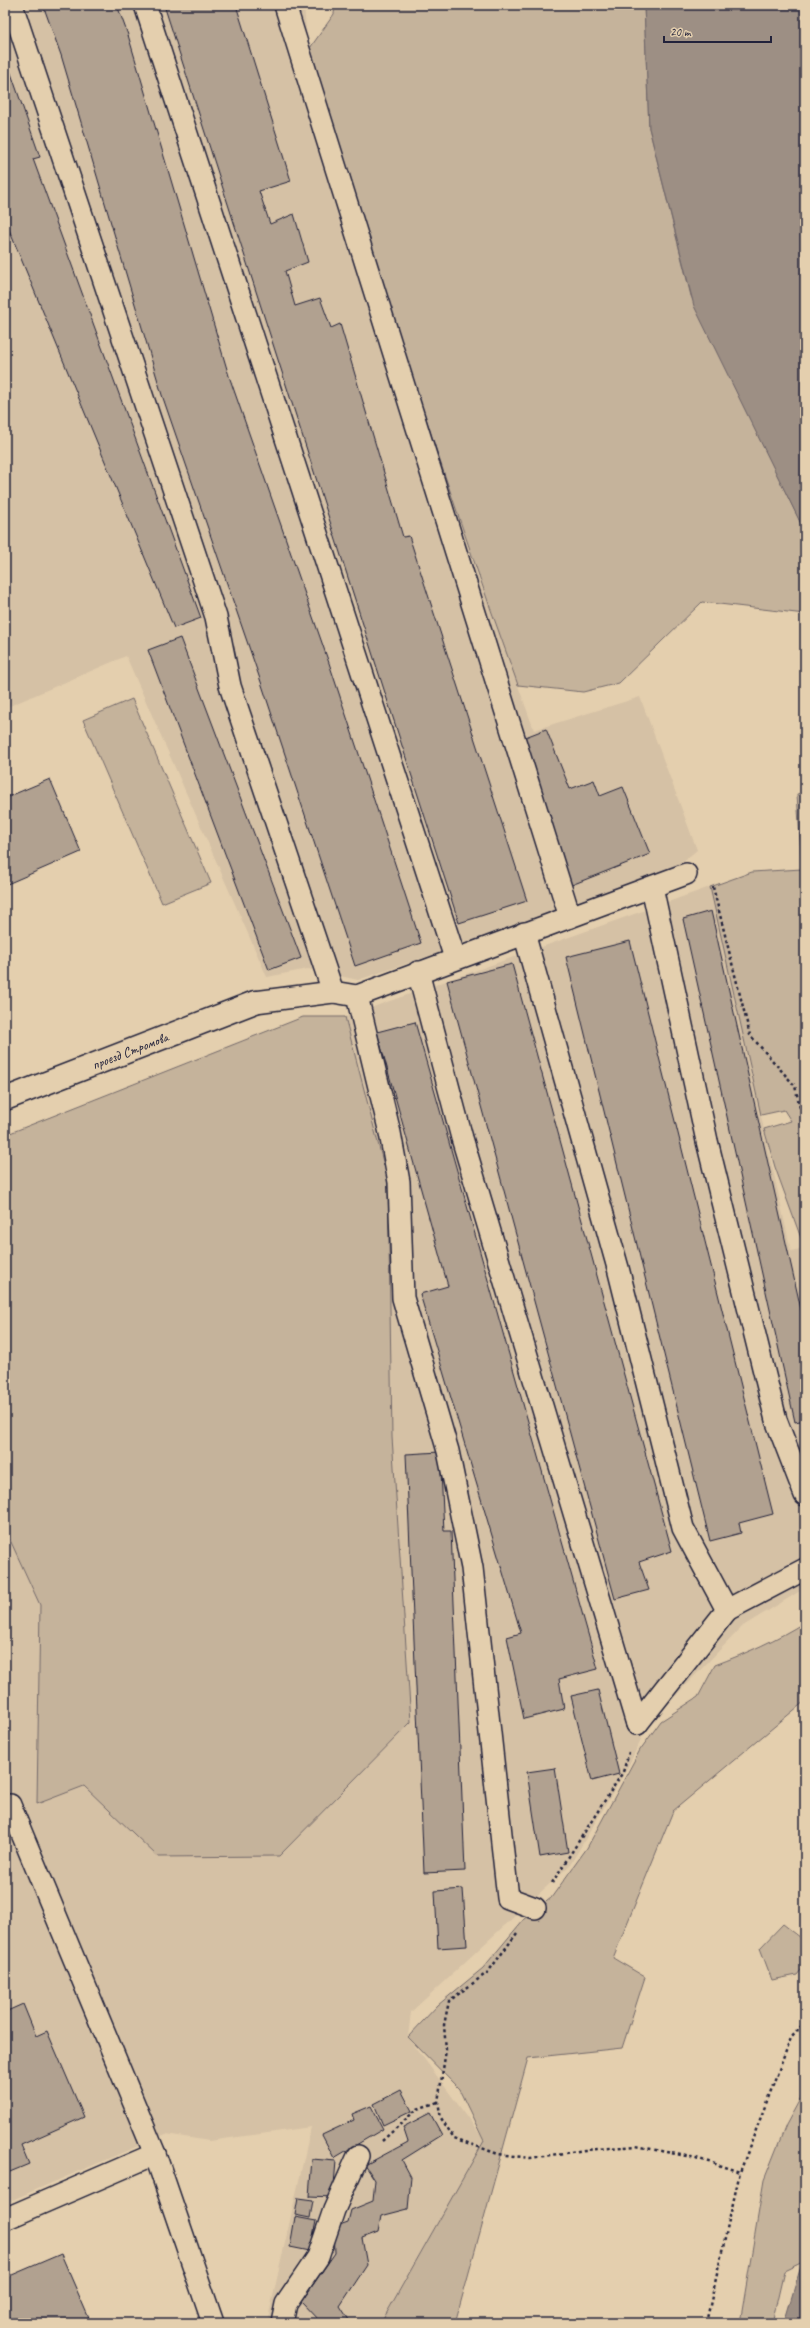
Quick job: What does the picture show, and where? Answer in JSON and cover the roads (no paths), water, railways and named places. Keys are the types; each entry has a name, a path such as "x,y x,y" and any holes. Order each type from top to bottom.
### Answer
{"street":[{"name":"проезд Стромова","path":"5,1099 255,1002"}],"lane":[{"path":"12,5 216,617 230,686 333,992"},
{"path":"145,5 454,958"},
{"path":"285,5 570,917"},
{"path":"255,1002 333,992 357,996 454,958 686,874"},
{"path":"652,887 707,1141 776,1420 805,1495"},
{"path":"524,933 618,1268 683,1528 727,1610"},
{"path":"418,972 462,1138 637,1724 727,1610 805,1569"},
{"path":"357,996 390,1133 399,1182 403,1298 448,1451 472,1568 508,1898 535,1908"},
{"path":"5,1808 10,1805 155,2154 213,2323"},
{"path":"5,2219 155,2154"},
{"path":"282,2323 286,2304 318,2258 334,2210 358,2156"}]}
